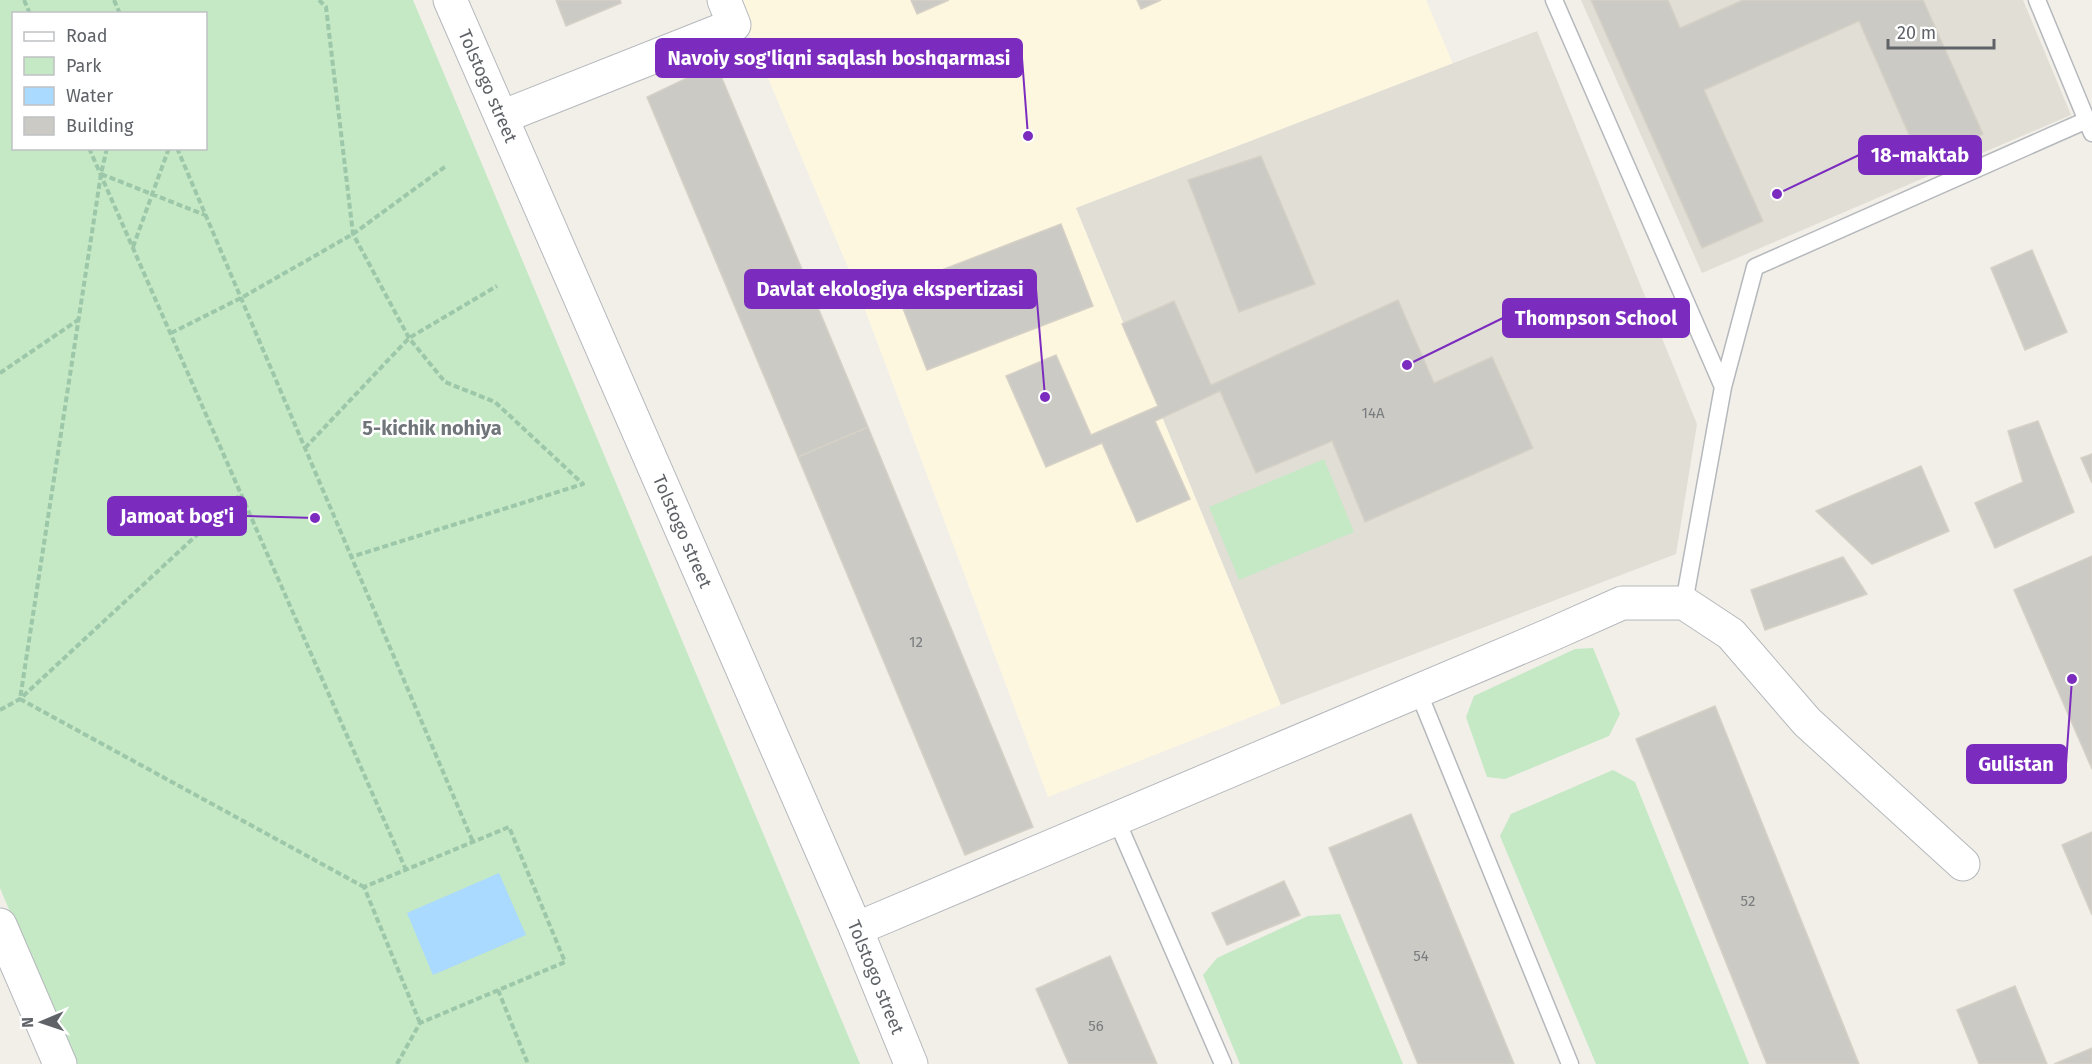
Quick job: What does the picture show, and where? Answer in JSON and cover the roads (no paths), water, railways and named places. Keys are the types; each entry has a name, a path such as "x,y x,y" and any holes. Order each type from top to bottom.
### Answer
{"street":[{"name":"Tolstogo street","path":"450,0 856,929 911,1064"},
{"path":"502,117 734,25 724,0"},
{"path":"856,929 1622,603 1684,603 1731,634 1807,722 1963,864"},
{"path":"0,925 60,1064"}],"lane":[{"path":"1554,0 1723,387"},
{"path":"1684,603 1723,387 1755,267 2089,127 2037,0"},
{"path":"1418,691 1570,1064"},
{"path":"1116,819 1223,1064"}],"water":[{"path":"499,873 526,935 433,975 407,913"}],"place":[{"name":"Navoiy sog'liqni saqlash boshqarmasi","path":"1028,136"},
{"name":"18-maktab","path":"1777,194"},
{"name":"Thompson School","path":"1407,365"},
{"name":"Davlat ekologiya ekspertizasi","path":"1045,397"},
{"name":"Jamoat bog'i","path":"315,518"},
{"name":"Gulistan","path":"2072,679"}],"district":[{"name":"5-kichik nohiya","path":"432,428"}]}
